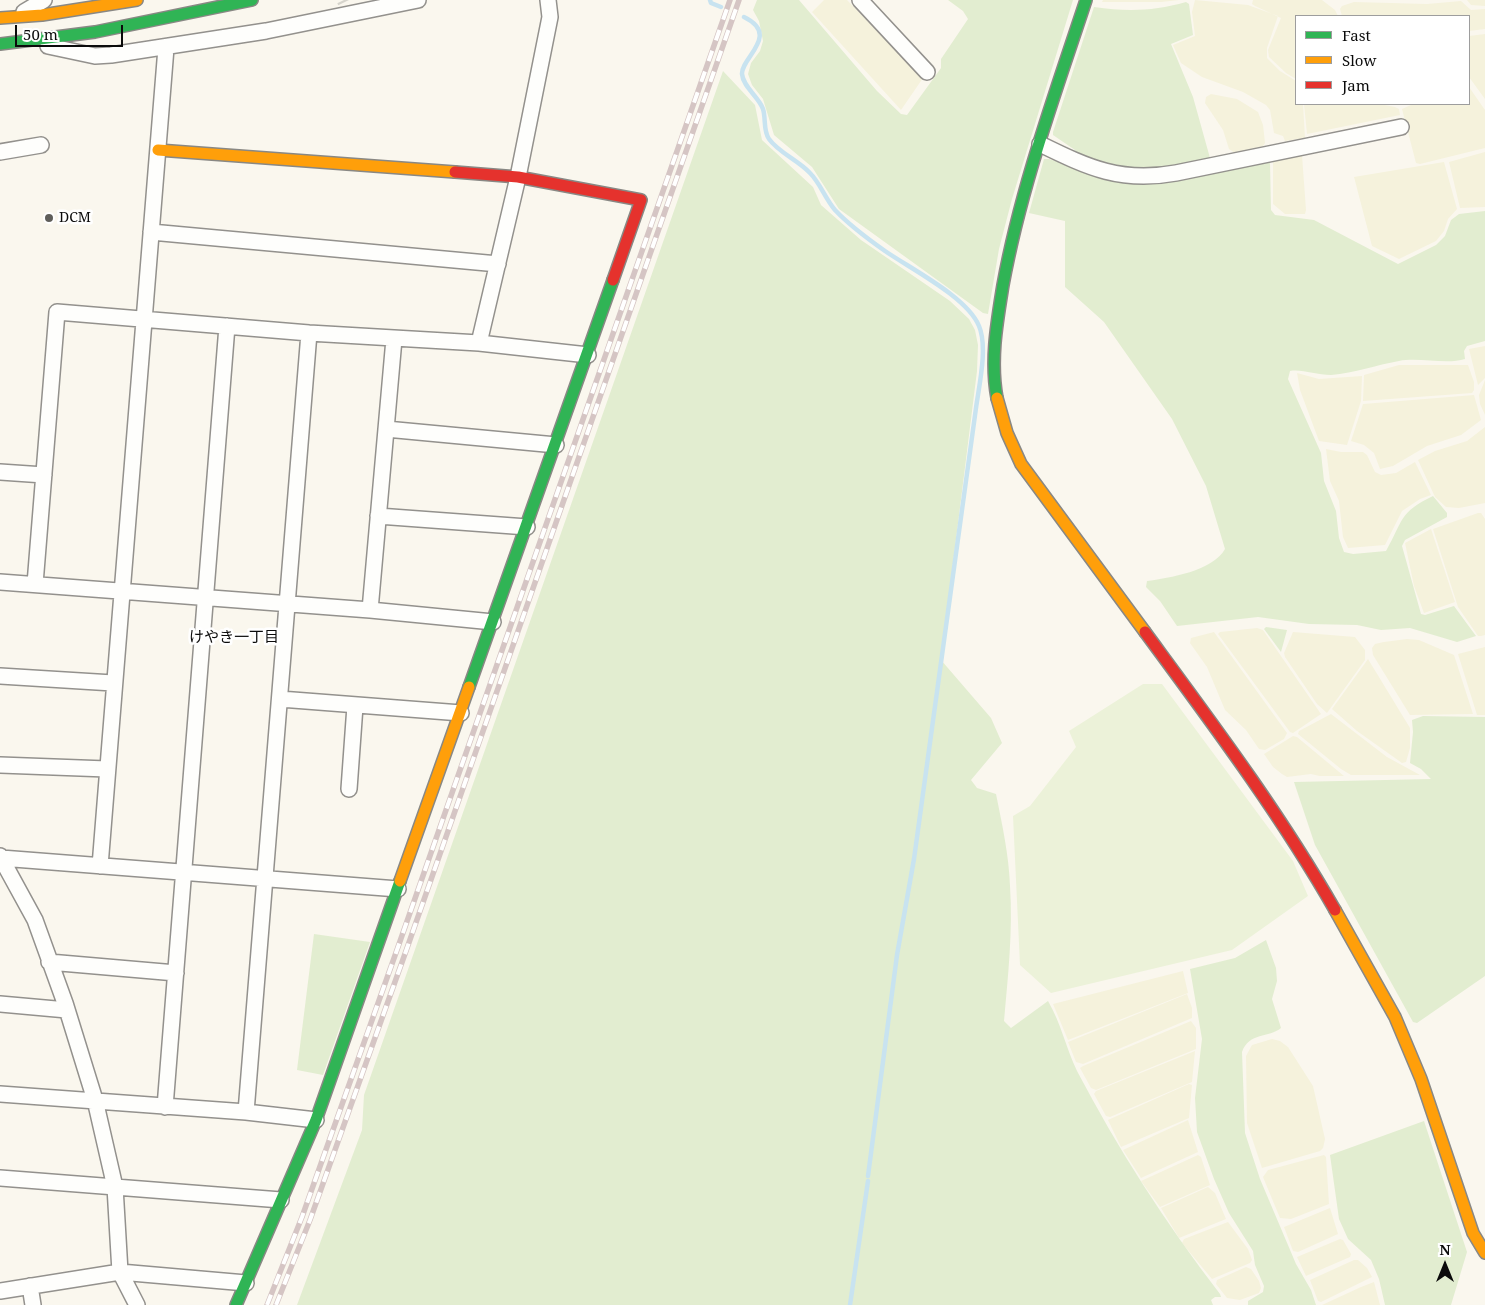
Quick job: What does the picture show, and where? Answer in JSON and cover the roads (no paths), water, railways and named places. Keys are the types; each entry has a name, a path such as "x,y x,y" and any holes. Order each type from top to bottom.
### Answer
{"main road":[{"path":"0,18 137,0"},
{"path":"0,44 30,42 178,17 252,0"},
{"path":"1086,0 1008,252 993,349 996,394 1013,449 1043,496 1258,786 1307,861 1395,1017 1421,1079 1472,1233 1485,1253"},
{"path":"158,150 518,178 641,200 588,355 316,1120 236,1305"}],"street":[{"path":"17,17 44,0"},
{"path":"30,42 94,56 166,48 266,31 346,8 418,0"},
{"path":"479,343 518,178 550,17 548,0"},
{"path":"866,2 927,72"},
{"path":"100,866 142,320 166,48"},
{"path":"1040,144 1068,158 1121,176 1148,177 1176,173 1401,127"},
{"path":"0,152 41,145"},
{"path":"151,232 498,264"},
{"path":"35,584 57,312 309,333 479,343 588,355"},
{"path":"165,1107 227,326"},
{"path":"246,1112 309,333"},
{"path":"370,610 394,339"},
{"path":"386,429 556,444"},
{"path":"0,472 44,475"},
{"path":"378,516 527,526"},
{"path":"0,582 370,610 493,622"},
{"path":"0,676 113,683"},
{"path":"280,699 461,713"},
{"path":"349,789 355,706"},
{"path":"0,765 107,770"},
{"path":"0,857 398,889"},
{"path":"0,857 35,920 67,1010 94,1100 115,1187 120,1272 138,1305"},
{"path":"49,962 176,973"},
{"path":"0,1004 67,1010"},
{"path":"0,1094 246,1112 316,1120"},
{"path":"0,1178 281,1200"},
{"path":"0,1291 120,1272 246,1283"},
{"path":"30,1286 33,1305"}],"waterway":[{"path":"710,0 711,3 721,7"},
{"path":"744,17 754,24 759,31 759,39 743,68 743,79 763,109 766,132 769,139 810,173 835,210 852,226 885,251 937,284 963,305 973,315 982,335 981,378 914,859 897,955 868,1176"},
{"path":"850,1305 868,1181"}],"railway":[{"path":"267,1305 302,1217 398,947 730,0"},
{"path":"276,1305 310,1220 406,951 739,0"}],"place":[{"name":"DCM","path":"49,218"}],"district":[{"name":"けやき一丁目","path":"234,638"}]}
